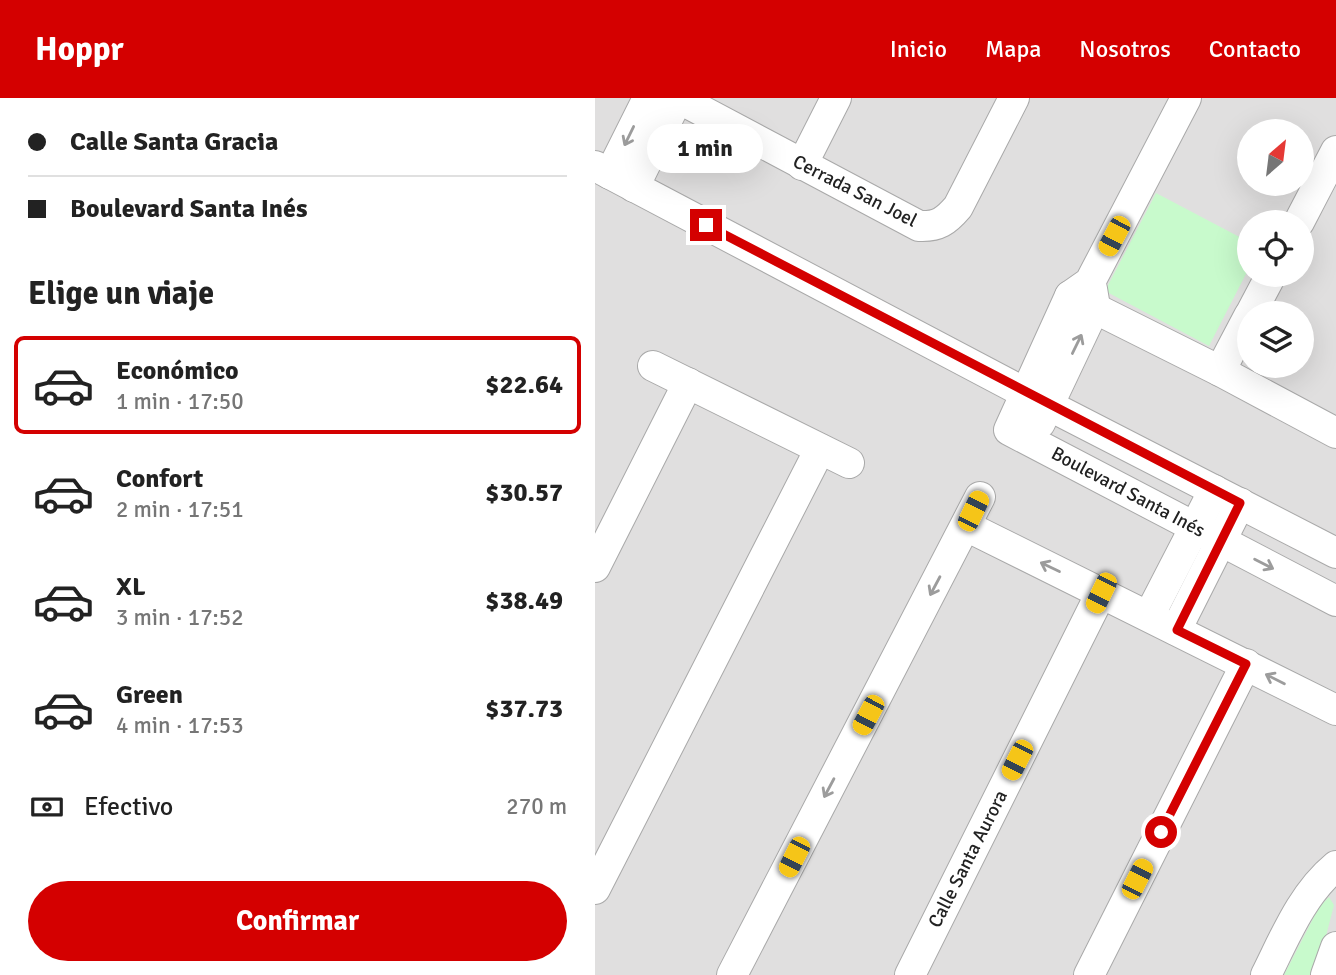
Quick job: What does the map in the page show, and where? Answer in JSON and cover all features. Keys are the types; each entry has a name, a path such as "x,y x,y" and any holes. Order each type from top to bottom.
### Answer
{"street":[{"path":"613,176 648,98"},
{"path":"613,176 678,98"},
{"name":"Cerrada San Joel","path":"678,98 919,226 932,227 945,222 958,207 1014,98"},
{"path":"803,165 836,98"},
{"path":"1037,399 1085,295 1186,98"},
{"path":"1305,210 1336,151"},
{"name":"Boulevard Santa Inés","path":"613,176 1336,553"},
{"path":"1085,295 1336,433"},
{"path":"1220,371 1237,339"},
{"path":"653,366 849,463"},
{"path":"595,567 688,383"},
{"name":"Boulevard Santa Inés","path":"1037,399 1032,441 1336,601"},
{"path":"595,888 820,449"},
{"path":"1149,616 1214,489"},
{"path":"732,975 980,497"},
{"path":"1177,630 1240,503"},
{"path":"966,526 1336,710"},
{"name":"Calle Santa Aurora","path":"910,975 1101,593"},
{"path":"1089,975 1246,664"},
{"path":"1266,975 1292,922 1310,894 1336,866"},
{"path":"1326,975 1336,947"}],"shaded area":[{"path":"595,98 1336,98 1336,975 595,975"}],"green space":[{"path":"1156,193 1237,236 1237,287 1239,287 1209,346 1105,291"},
{"path":"1329,897 1334,905 1316,975 1284,975 1319,907"}],"route":[{"path":"706,225 1240,503 1177,630 1246,664 1161,832"}]}
